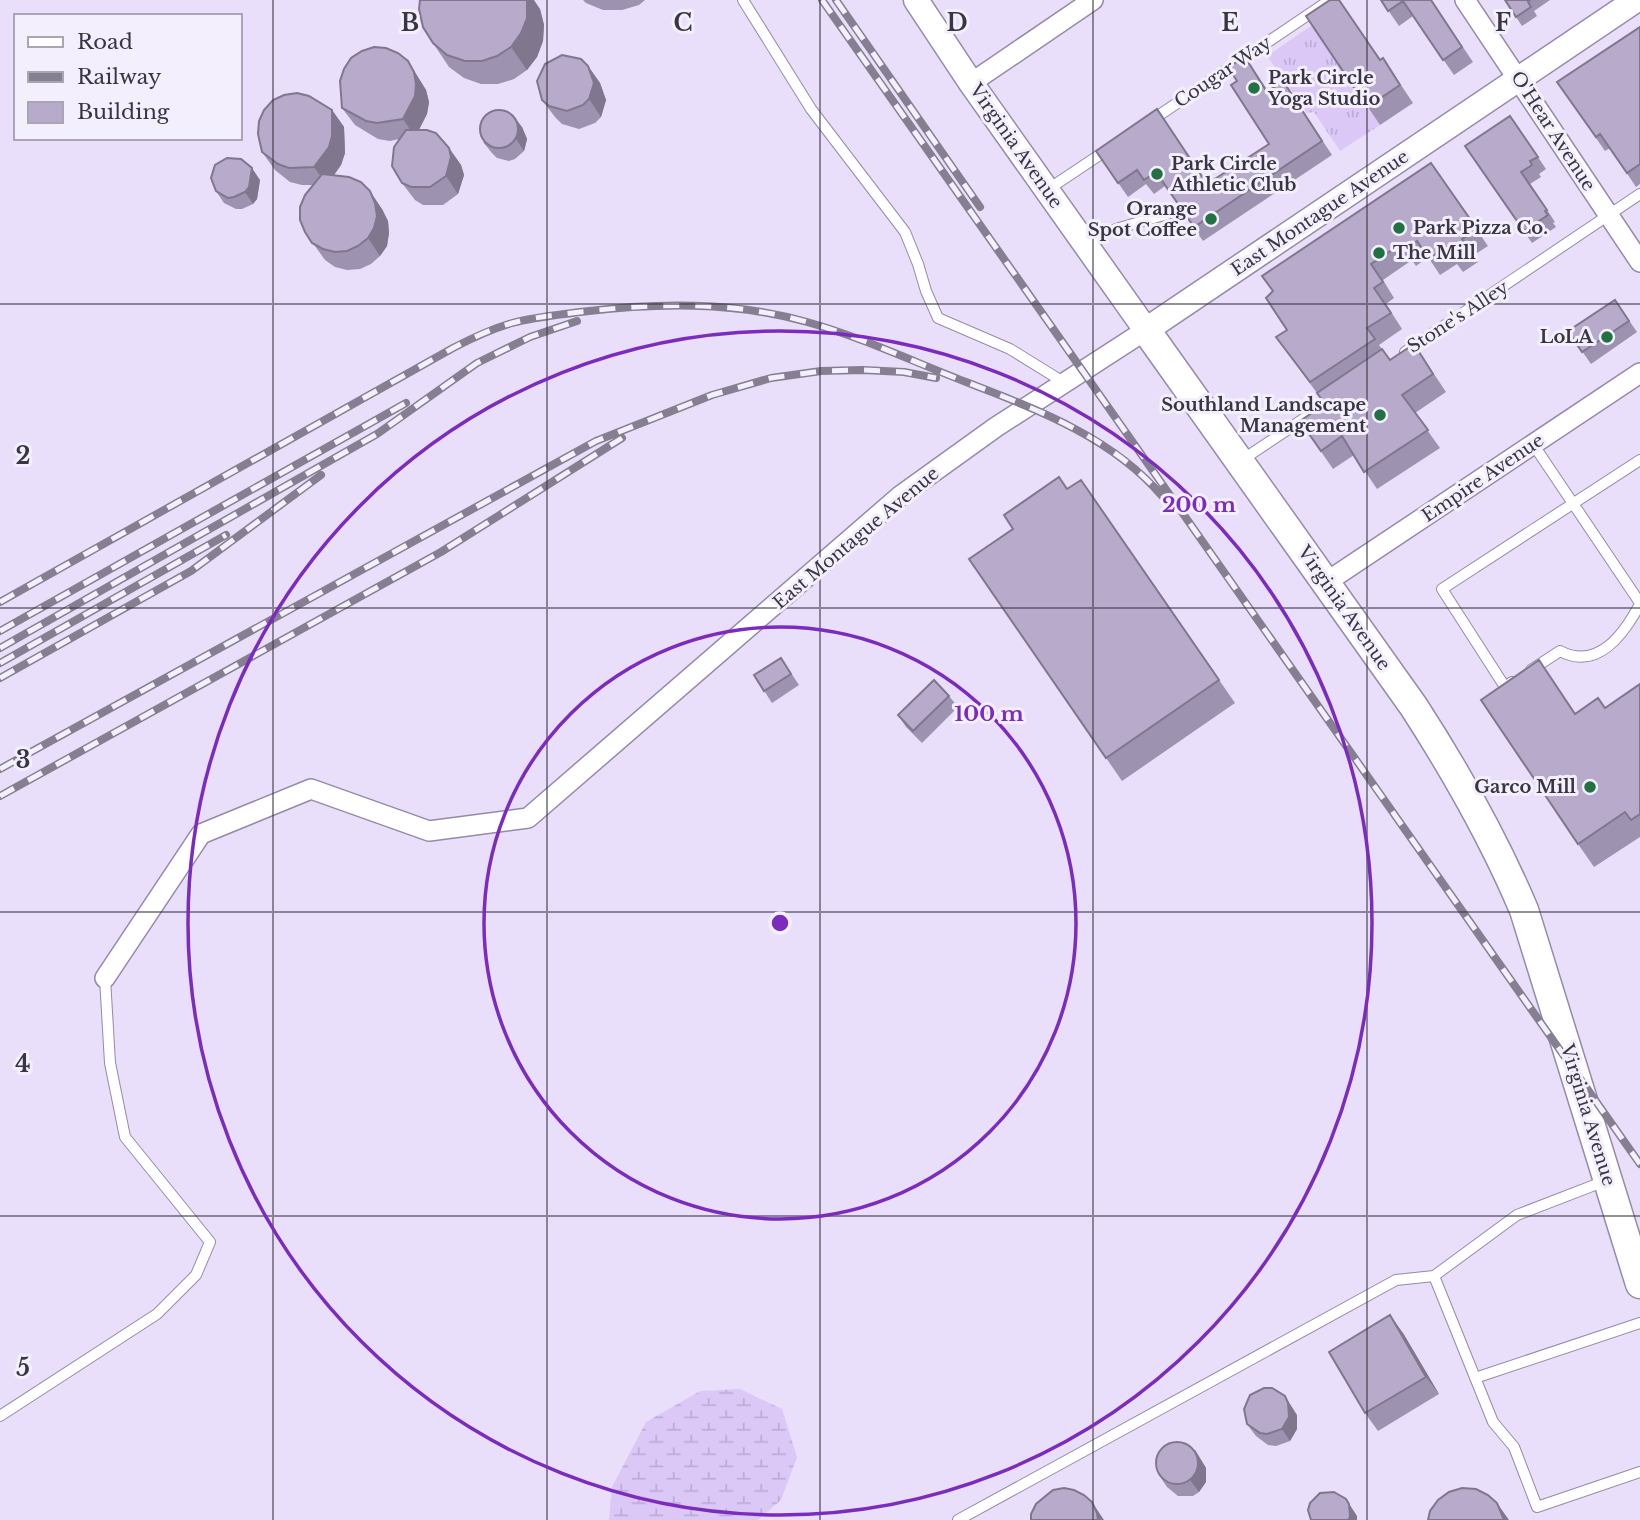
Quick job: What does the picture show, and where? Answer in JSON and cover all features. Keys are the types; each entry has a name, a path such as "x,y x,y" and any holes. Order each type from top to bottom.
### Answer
{"main road":[{"name":"Virginia Avenue","path":"1146,330 1438,744 1505,866 1524,910 1640,1283"}],"street":[{"name":"Virginia Avenue","path":"916,0 1046,191 1146,330"},
{"path":"971,82 1093,0"},
{"name":"O'Hear Avenue","path":"1465,0 1640,262"},
{"name":"East Montague Avenue","path":"105,978 201,834 311,789 429,831 528,818 900,496 996,427 1146,330 1636,0"},
{"name":"Empire Avenue","path":"1325,583 1640,373"}],"lane":[{"path":"743,0 811,109 905,232 938,318 1010,349 1065,383"},
{"name":"Cougar Way","path":"1143,126 1330,0"},
{"path":"1046,191 1121,141"},
{"name":"Stone's Alley","path":"1393,360 1640,194"},
{"path":"1083,242 1174,212"},
{"path":"1240,461 1323,406"},
{"path":"1533,444 1573,504 1640,604 1630,622 1610,645 1593,655 1574,658 1560,651 1505,687 1442,590 1573,504 1640,460"},
{"path":"0,1416 158,1314 196,1275 210,1242 125,1137 110,1063 105,978"},
{"path":"958,1520 1396,1280 1434,1276 1517,1215 1608,1180"},
{"path":"1434,1276 1493,1422 1514,1447 1537,1507 1640,1472"},
{"path":"1475,1378 1640,1323"}],"green space":[{"path":"1324,17 1318,35 1380,125 1340,151 1314,112 1307,113 1267,56"},
{"path":"740,1389 782,1409 797,1457 781,1500 758,1520 609,1520 612,1487 646,1422 700,1391"}],"building":[{"path":"420,0 527,0 527,18 511,47 482,61 465,61 447,55 433,43 423,27"},
{"path":"1330,0 1339,0 1400,85 1367,107 1306,16"},
{"path":"1381,0 1431,0 1462,47 1443,60 1403,1 1388,11"},
{"path":"1505,0 1530,0 1528,2 1531,7 1516,17"},
{"path":"1640,27 1640,164 1627,173 1600,134 1596,137 1557,82"},
{"path":"374,47 398,53 408,61 414,72 415,96 403,119 377,123 366,121 342,108 340,81 344,69 351,58"},
{"path":"562,55 581,59 588,66 594,83 589,99 583,105 567,111 549,106 542,100 537,81 545,64"},
{"path":"1245,57 1267,92 1283,81 1322,141 1194,227 1156,172 1144,180 1137,170 1118,183 1096,151 1157,109 1207,184 1269,144 1231,85 1237,81 1228,67"},
{"path":"297,93 309,96 332,110 332,136 329,147 314,167 289,168 278,164 262,152 258,134 259,121 264,110 273,100"},
{"path":"499,110 513,115 518,129 513,143 499,148 485,143 480,129 485,115"},
{"path":"1510,116 1538,157 1530,161 1532,165 1521,172 1548,215 1524,231 1465,146"},
{"path":"406,130 436,133 449,148 451,157 446,176 430,187 411,187 402,183 392,166 394,147"},
{"path":"227,158 241,159 252,168 249,187 245,192 228,198 216,191 211,178 215,165"},
{"path":"1431,163 1477,229 1462,239 1467,246 1451,256 1446,247 1429,259 1417,241 1405,250 1401,244 1371,264 1383,282 1374,288 1391,313 1367,328 1375,339 1310,382 1276,337 1287,330 1266,298 1273,291 1262,276"},
{"path":"322,174 349,177 361,182 370,191 375,203 377,216 374,228 368,238 347,251 335,252 312,243 300,220 300,207 305,195"},
{"path":"1615,300 1629,321 1582,352 1568,331"},
{"path":"1414,344 1433,374 1402,395 1428,430 1364,472 1342,436 1321,451 1300,421 1325,404 1317,393 1382,349 1390,360"},
{"path":"1059,477 1067,489 1081,480 1219,680 1106,758 969,559 1013,529 1004,515"},
{"path":"781,658 791,674 764,691 754,675"},
{"name":"Garco Mill","path":"1539,660 1575,714 1598,698 1605,708 1640,684 1640,814 1631,820 1625,812 1578,844 1481,700"},
{"path":"934,680 949,696 913,731 898,715"},
{"path":"1390,1315 1426,1377 1365,1413 1329,1352"},
{"path":"1264,1388 1272,1388 1285,1396 1289,1417 1282,1429 1267,1434 1260,1433 1247,1424 1244,1409 1250,1395"},
{"path":"1177,1442 1192,1448 1198,1463 1192,1478 1177,1484 1162,1478 1156,1463 1162,1448"},
{"path":"1064,1488 1084,1495 1092,1502 1098,1520 1031,1520 1036,1504 1053,1490"},
{"path":"1462,1488 1476,1489 1488,1495 1497,1503 1504,1520 1428,1520 1430,1511 1438,1500 1449,1492"},
{"path":"1334,1492 1349,1504 1348,1520 1311,1520 1308,1510 1310,1503 1320,1493"}],"railway":[{"path":"822,0 1640,1164"},
{"path":"836,0 980,207"},
{"path":"0,602 467,341 520,321 609,309 723,307 779,315 827,328 1019,403 1072,427 1120,457 1162,496"},
{"path":"0,648 377,434 477,363 530,337 577,321"},
{"path":"0,769 596,441 712,395 771,378 821,371 863,370 904,372 936,378"},
{"path":"0,631 406,403"},
{"path":"0,796 441,552 622,438"},
{"path":"0,678 191,571 321,475"},
{"path":"0,663 226,535"}],"place":[{"name":"Park Circle Yoga Studio","path":"1254,88"},
{"name":"Park Circle Athletic Club","path":"1157,174"},
{"name":"Orange Spot Coffee","path":"1211,219"},
{"name":"Park Pizza Co.","path":"1399,228"},
{"name":"The Mill","path":"1379,253"},
{"name":"LoLA","path":"1607,337"},
{"name":"Southland Landscape Management","path":"1380,415"},
{"name":"Garco Mill","path":"1590,787"}]}
